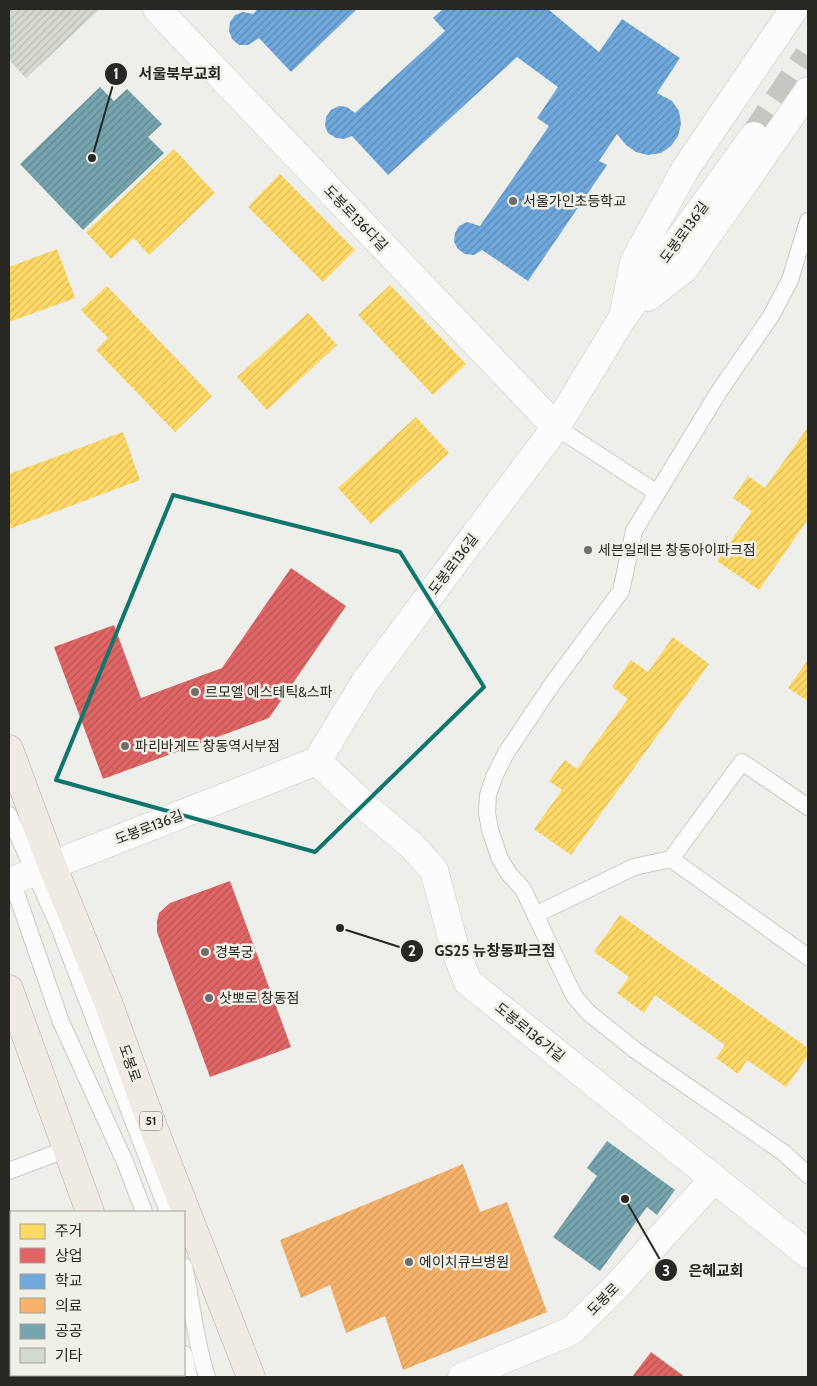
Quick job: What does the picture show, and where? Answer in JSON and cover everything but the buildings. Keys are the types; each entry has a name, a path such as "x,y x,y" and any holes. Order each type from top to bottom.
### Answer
{"main road":[{"name":"도봉로","path":"9,749 23,874 108,1002 152,1124 251,1377"},
{"path":"9,989 90,1211"}],"street":[{"name":"도봉로136다길","path":"157,9 556,427"},
{"path":"623,317 634,262 672,193 686,168 794,9"},
{"path":"623,317 684,270 808,91"},
{"name":"도봉로136길","path":"23,874 317,762 365,682 556,427 623,317 754,136"},
{"name":"도봉로136가길","path":"317,762 410,844 434,870 456,952 468,982 808,1254"},
{"name":"도봉로","path":"462,1377 571,1331 616,1287 714,1180"}],"lane":[{"path":"808,221 790,280 771,316 718,393 634,530 621,592 553,683 506,752 488,795 487,812 490,830 500,859 509,874 523,889 574,996 588,1012 635,1050 784,1153 808,1175"},
{"path":"556,427 657,493"},
{"path":"535,915 634,867 671,859 742,762 808,807"},
{"path":"9,815 61,1022 124,1162 144,1211"},
{"path":"671,859 808,957"},
{"path":"23,874 59,928 168,1211"},
{"path":"9,1171 67,1149"},
{"path":"185,1270 196,1338 207,1377"},
{"path":"185,1359 189,1377"}],"highlighted area":[{"path":"173,495 400,552 484,687 315,852 56,780"}],"tunnel":[{"path":"754,136 808,56"}],"place":[{"name":"서울북부교회","path":"92,158"},
{"name":"서울가인초등학교","path":"513,201"},
{"name":"세븐일레븐 창동아이파크점","path":"588,550"},
{"name":"르모엘 에스테틱&스파","path":"195,692"},
{"name":"파리바게뜨 창동역서부점","path":"125,746"},
{"name":"GS25 뉴창동파크점","path":"340,928"},
{"name":"경복궁","path":"205,952"},
{"name":"삿뽀로 창동점","path":"209,998"},
{"name":"은혜교회","path":"625,1199"},
{"name":"에이치큐브병원","path":"409,1262"}]}
